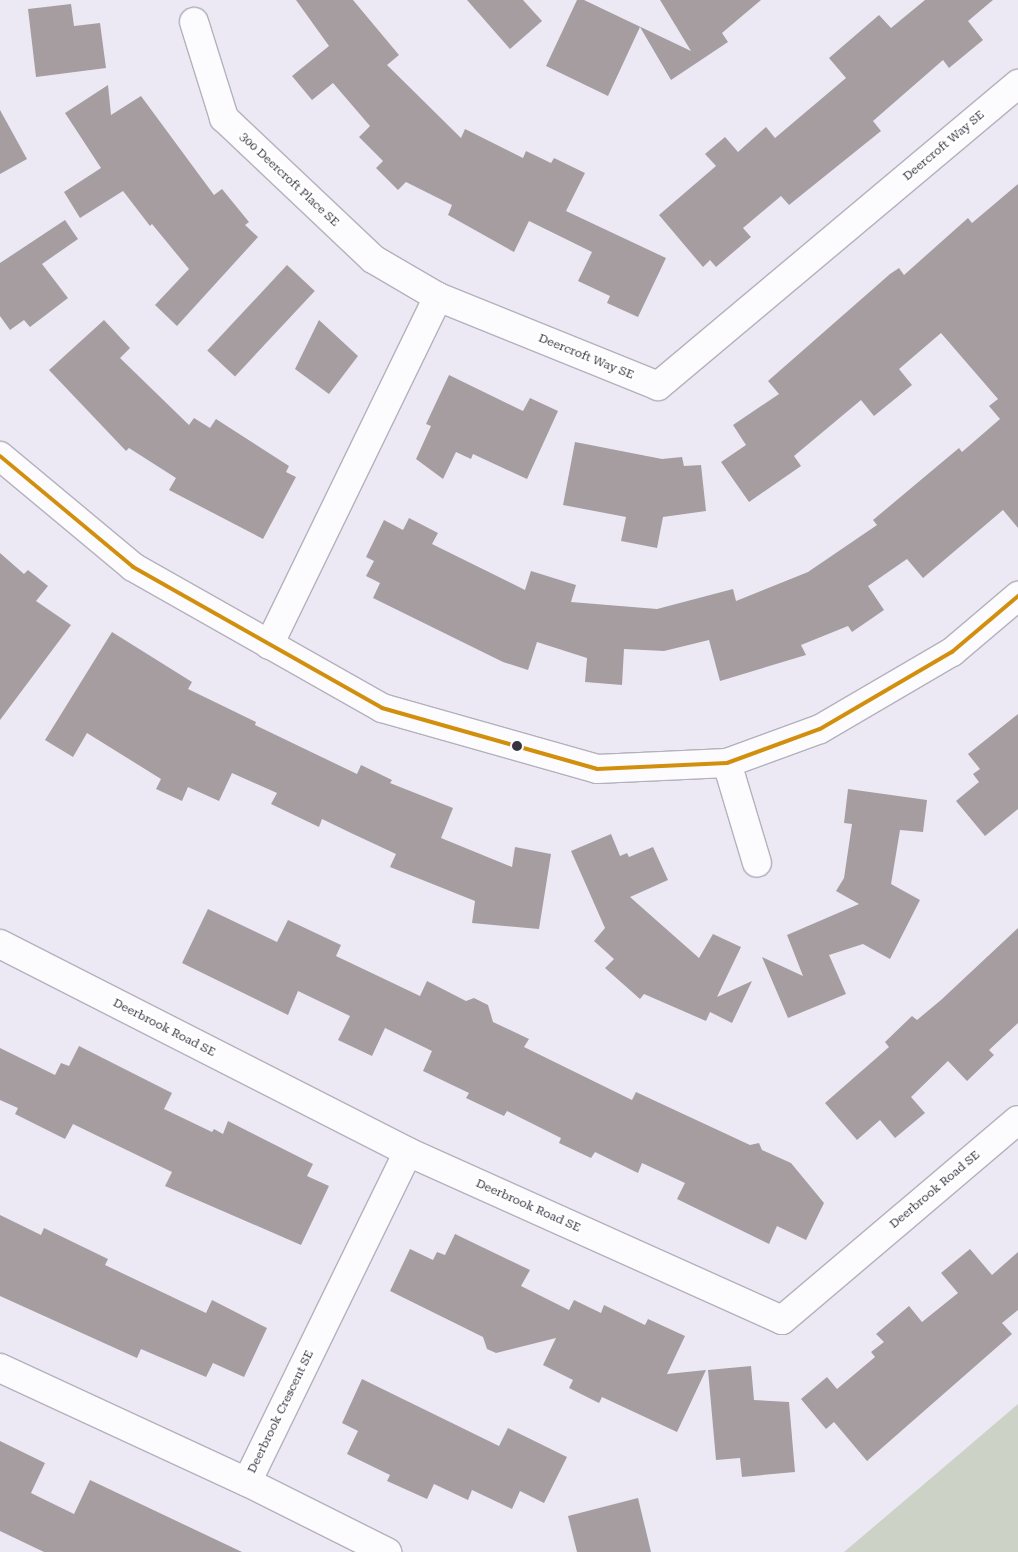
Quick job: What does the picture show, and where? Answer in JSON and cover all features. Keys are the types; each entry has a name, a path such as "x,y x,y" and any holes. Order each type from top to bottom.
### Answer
{"street":[{"name":"300 Deercroft Place SE","path":"194,22 224,118 373,259 438,297"},
{"name":"Deercroft Way SE","path":"438,297 658,386 1018,84"},
{"path":"269,645 438,297"},
{"path":"0,456 133,567 382,708 597,769 727,763 820,729 952,652 1018,596"},
{"path":"727,763 757,863"},
{"name":"Deerbrook Road SE","path":"0,944 408,1152 782,1320 1018,1120"},
{"name":"Deerbrook Crescent SE","path":"0,1368 247,1482 408,1152"},
{"path":"247,1482 387,1552"}],"shaded area":[{"path":"1018,1404 1018,1552 844,1552 943,1468"}],"building":[{"path":"296,0 353,0 399,55 387,65 461,138 465,129 523,158 526,151 551,163 554,158 585,173 566,211 666,258 638,317 607,303 610,296 578,281 592,252 529,221 514,252 448,215 452,205 406,182 398,190 376,168 383,161 359,137 370,126 333,83 312,100 292,76 329,46"},
{"path":"467,0 523,0 542,21 510,49"},
{"path":"577,0 584,0 691,51 660,0 761,0 722,33 728,42 671,80 640,27 608,96 546,66"},
{"path":"925,0 993,0 968,21 983,40 949,68 943,60 873,121 881,131 789,205 781,196 743,228 751,237 716,267 710,260 703,267 659,215 716,166 705,154 725,137 738,152 766,127 775,138 846,78 829,58 879,15 891,28"},
{"path":"71,4 74,26 100,23 106,68 36,77 28,9"},
{"path":"108,85 111,115 141,96 214,195 222,189 249,222 245,225 258,237 177,326 155,305 189,269 152,224 150,226 123,191 80,218 64,192 101,168 65,113"},
{"path":"0,110 27,159 0,174"},
{"path":"1018,184 1018,528 1003,510 923,578 907,559 868,586 884,610 852,632 848,626 801,645 806,655 720,681 709,640 664,651 624,649 622,685 585,682 587,658 537,642 528,670 503,662 373,598 380,583 366,576 374,561 366,557 384,520 403,530 409,518 438,533 432,544 525,590 531,571 576,585 571,602 657,609 733,589 736,601 808,572 877,525 873,520 959,448 962,452 1000,419 989,406 998,399 941,333 899,369 912,385 874,416 861,400 794,456 801,466 749,502 721,462 746,445 733,425 779,394 768,381 890,274 899,268 904,275 968,218 972,223"},
{"path":"65,220 78,239 42,264 68,298 30,327 24,320 10,330 0,316 0,263"},
{"path":"287,265 315,291 235,376 207,351"},
{"path":"104,320 130,348 120,358 189,425 194,418 210,428 216,419 289,466 286,472 296,477 263,539 169,490 176,478 129,448 126,451 49,370"},
{"path":"319,320 358,356 329,394 295,369"},
{"path":"449,375 523,411 530,398 558,411 527,479 473,454 471,459 456,452 443,479 416,459 431,426 426,424"},
{"path":"575,442 662,459 682,457 684,466 701,465 706,511 663,517 657,548 621,541 626,517 563,505"},
{"path":"0,553 24,574 28,570 48,586 36,601 71,625 0,720"},
{"path":"112,632 192,682 188,689 256,722 255,725 357,774 361,765 392,780 390,783 453,808 441,838 512,867 515,847 551,854 539,929 472,923 475,901 390,867 396,854 322,819 319,827 271,804 277,793 232,773 219,801 188,787 182,801 156,789 161,779 87,733 73,757 45,740"},
{"path":"1018,714 1018,809 985,836 956,801 979,782 973,774 980,769 968,754"},
{"path":"848,789 927,800 923,832 900,830 891,884 920,900 890,959 863,944 829,955 846,994 788,1018 762,957 803,976 787,935 859,904 836,891 844,878 852,824 844,823"},
{"path":"611,834 620,856 627,853 629,857 653,847 668,880 630,897 699,958 713,934 741,947 717,997 752,981 732,1023 710,1012 706,1021 644,994 640,999 605,968 614,959 594,941 605,928 571,851"},
{"path":"208,909 277,942 288,920 341,945 336,956 420,996 427,981 466,1001 474,998 488,1005 493,1022 529,1039 524,1047 632,1100 636,1092 750,1145 759,1143 762,1150 791,1163 824,1203 806,1240 777,1226 769,1244 677,1199 685,1183 642,1163 638,1173 595,1152 591,1158 559,1143 561,1138 507,1111 504,1116 466,1098 469,1093 423,1071 432,1051 385,1028 372,1056 338,1040 350,1016 298,991 288,1015 182,963"},
{"path":"1018,928 1018,1023 989,1050 994,1055 967,1081 948,1061 911,1097 925,1113 895,1138 880,1120 857,1140 825,1103 889,1047 885,1042 912,1016 917,1020"},
{"path":"79,1046 172,1093 164,1109 212,1132 214,1129 223,1134 228,1121 313,1164 307,1176 329,1186 301,1245 165,1186 172,1172 73,1124 65,1139 15,1114 18,1108 0,1100 0,1048 55,1075 61,1063 69,1066"},
{"path":"0,1215 41,1235 44,1228 108,1259 105,1265 206,1313 212,1300 267,1328 244,1377 213,1363 206,1377 141,1349 137,1358 0,1296"},
{"path":"455,1234 530,1270 521,1286 569,1310 574,1300 601,1313 604,1305 645,1325 648,1319 685,1336 667,1374 706,1370 677,1432 602,1397 599,1403 569,1388 573,1380 543,1365 556,1338 496,1353 487,1349 483,1337 390,1291 410,1249 433,1260 437,1252 445,1255"},
{"path":"970,1249 992,1275 1018,1252 1018,1310 1002,1323 1012,1334 867,1461 834,1422 826,1429 801,1399 827,1377 837,1389 875,1357 871,1352 884,1342 876,1334 909,1306 922,1322 958,1293 941,1273"},
{"path":"751,1366 754,1400 789,1402 795,1472 742,1477 740,1458 716,1460 708,1370"},
{"path":"362,1379 499,1446 508,1428 567,1457 544,1503 520,1491 512,1509 472,1490 468,1500 434,1484 427,1499 387,1481 390,1475 347,1454 358,1431 342,1423"},
{"path":"0,1441 45,1463 31,1493 74,1514 90,1480 242,1552 44,1552 0,1531"},
{"path":"638,1498 651,1552 577,1552 568,1516"}],"transit line":[{"path":"0,456 133,567 382,708 597,769 727,763 820,729 952,652 1018,596"}]}
